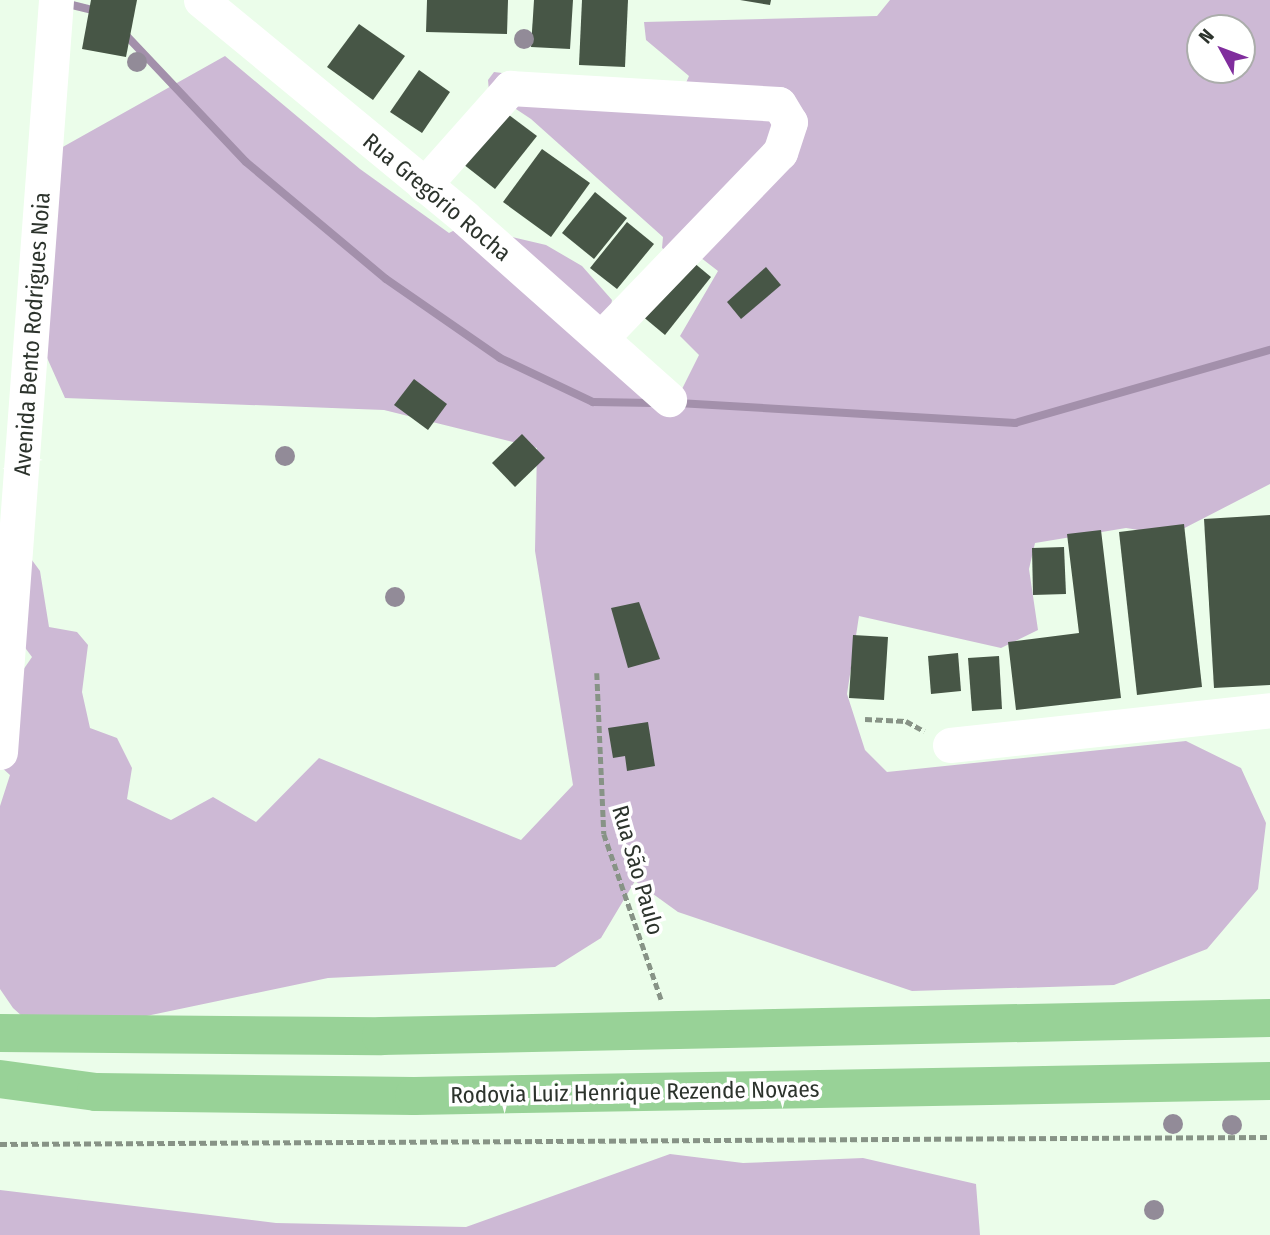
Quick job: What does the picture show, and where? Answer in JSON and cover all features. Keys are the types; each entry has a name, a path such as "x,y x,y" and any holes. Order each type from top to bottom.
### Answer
{"highway":[{"path":"0,1033 381,1036 1270,1018"},
{"name":"Rodovia Luiz Henrique Rezende Novaes","path":"0,1079 96,1092 414,1096 1270,1081"}],"street":[{"name":"Avenida Bento Rodrigues Noia","path":"0,752 11,457 56,0"},
{"name":"Rua Gregório Rocha","path":"201,0 424,185 668,399"},
{"path":"424,185 510,88 779,104 790,122 780,152 601,338"},
{"path":"950,745 1270,710"},
{"path":"0,1010 38,1033"}],"path":[{"name":"Rua São Paulo","path":"597,673 604,834 673,1029"},
{"path":"865,719 906,721 950,745"},
{"path":"0,1144 1270,1137"}],"shaded area":[{"path":"890,0 1270,0 1270,484 1171,535 1126,528 1035,543 1029,569 1038,630 1001,648 859,616 847,694 865,750 887,772 1186,741 1241,768 1266,823 1258,889 1207,949 1114,985 912,991 678,912 635,881 601,938 555,967 328,978 132,1019 32,1025 13,1008 0,989 0,806 10,775 0,766 21,673 32,657 20,641 15,537 40,571 49,627 77,632 88,645 82,692 90,728 117,738 132,768 127,799 171,820 213,797 256,822 319,758 521,840 573,785 535,551 537,448 384,410 65,398 44,351 52,153 225,56 360,169 449,233 484,215 512,237 546,245 582,266 612,300 602,360 670,413 699,355 680,336 718,271 687,247 669,253 662,248 663,237 531,119 489,91 488,80 494,72 681,94 689,76 646,40 644,22 877,16"},
{"path":"670,1154 743,1163 863,1158 976,1184 980,1235 0,1235 0,1190 276,1223 466,1227"}],"building":[{"path":"91,0 137,0 126,57 82,49"},
{"path":"427,0 508,0 507,34 426,32"},
{"path":"534,0 573,0 570,49 531,47"},
{"path":"582,0 628,0 625,67 579,65"},
{"path":"740,0 771,0 770,5"},
{"path":"359,24 405,56 373,100 327,67"},
{"path":"419,70 450,92 422,133 390,112"},
{"path":"497,106 537,136 495,189 454,157"},
{"path":"542,149 590,183 551,237 503,202"},
{"path":"595,192 627,218 594,259 562,233"},
{"path":"627,222 654,244 617,289 590,268"},
{"path":"687,257 711,277 665,335 641,315"},
{"path":"766,267 781,285 741,319 727,302"},
{"path":"414,379 447,404 428,430 394,405"},
{"path":"522,434 545,458 515,487 492,463"},
{"path":"1270,515 1270,685 1214,688 1204,519"},
{"path":"1184,524 1202,687 1137,695 1119,532"},
{"path":"1101,530 1121,698 1016,710 1008,642 1079,633 1067,534"},
{"path":"1064,547 1066,594 1033,595 1032,548"},
{"path":"639,602 660,659 628,668 611,608"},
{"path":"853,635 888,637 884,700 849,698"},
{"path":"958,653 961,691 931,694 928,656"},
{"path":"999,656 1002,709 972,711 968,658"},
{"path":"648,722 655,766 627,771 625,756 613,758 608,728"}],"waterway":[{"path":"68,4 99,12"},
{"path":"122,31 246,162 386,279 500,358 593,402 655,403"},
{"path":"678,403 1015,423 1270,350"}]}
